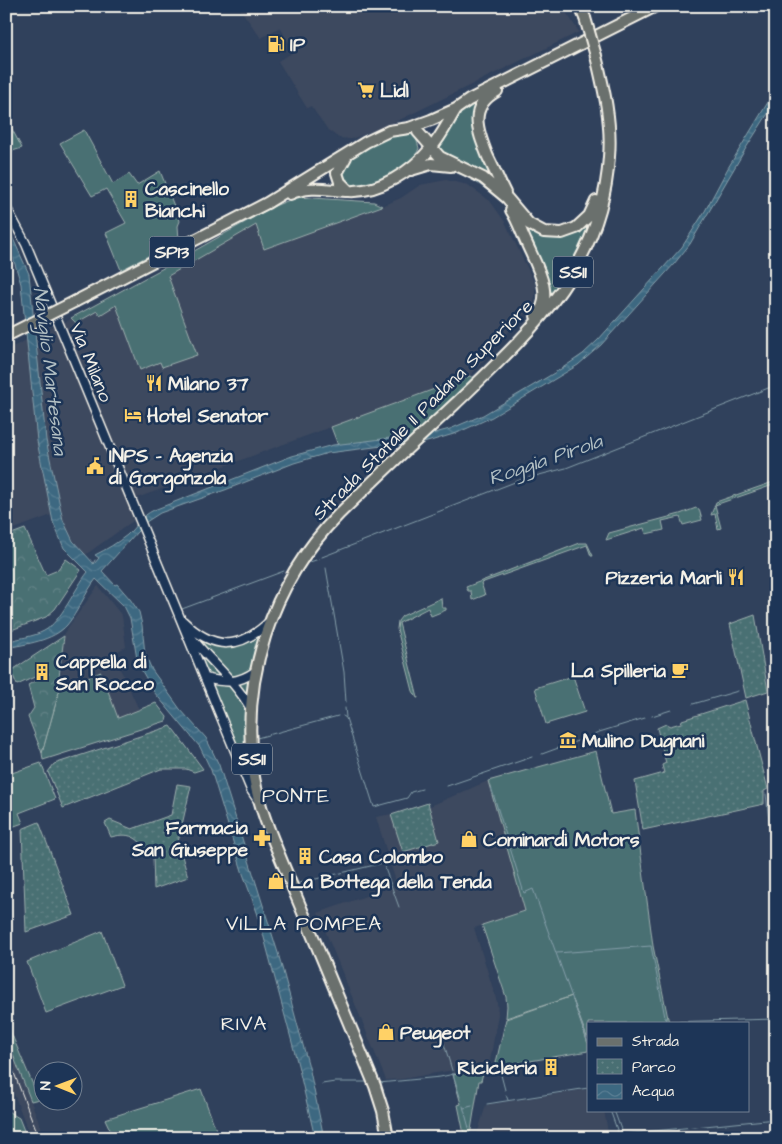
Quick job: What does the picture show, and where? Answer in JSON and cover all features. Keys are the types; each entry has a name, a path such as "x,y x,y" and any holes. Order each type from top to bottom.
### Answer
{"main road":[{"name":"Strada Statale 11 Padana Superiore","path":"262,808 252,766 251,709 256,671 270,621 290,577 319,536 339,514 498,363 544,315 575,270 597,219 605,188 609,159 607,110 596,56 580,6"},
{"path":"621,24 635,6"},
{"name":"SP13","path":"6,336 267,203 366,142 389,131 413,130 656,6"},
{"path":"507,198 478,134 478,115 483,103 492,94 526,77 562,54"},
{"name":"SP13","path":"267,203 305,190 324,188 349,191 375,187 406,171 418,162 432,148 456,109"},
{"path":"413,130 440,157 483,178 507,198 522,217 544,232 570,231 581,224 591,213 609,159"},
{"path":"413,130 423,148 418,162"},
{"path":"348,154 337,173 340,182 349,191"},
{"path":"406,171 431,164 464,169"},
{"path":"498,190 514,213 540,274 544,295 540,313 509,345 498,363"},
{"name":"SS11","path":"262,808 379,1099 388,1138"}],"street":[{"name":"Via Milano","path":"6,207 26,244 184,629 193,643 205,678 251,790 262,808"},
{"path":"180,618 201,637 215,642 226,643 249,638 270,621"},
{"path":"193,643 232,682 251,709"},
{"path":"205,678 232,682 248,677 256,671"}],"shaded area":[{"path":"238,6 562,6 579,32 387,126 351,139 339,138 328,130 311,106 307,108 278,61 294,52 280,27 261,38"},
{"path":"446,180 468,185 490,201 505,222 535,284 534,303 470,376 134,499 140,516 85,555 54,514 6,532 6,350 113,299 256,225 264,248 385,205 401,198 420,185"},
{"path":"98,586 122,616 126,647 113,653 139,710 118,718 100,672 60,688 64,633"},
{"path":"488,781 526,912 474,928 497,1002 498,1014 489,1067 454,1074 453,1070 386,1080 318,913 397,885 376,817 428,807"},
{"path":"6,1037 32,1104 32,1112 35,1112 45,1138 31,1138 6,1073"},
{"path":"587,1089 587,1112 604,1112 609,1138 476,1138 486,1105"}],"green space":[{"path":"481,99 472,117 473,127 494,182 448,158 436,145 456,116"},
{"path":"6,118 22,148 6,153"},
{"path":"84,130 113,184 129,174 137,185 160,171 180,221 178,226 179,240 121,270 106,233 126,223 106,189 92,196 60,143"},
{"path":"409,133 416,138 419,148 416,155 401,168 371,183 353,186 343,182 341,166 355,153 392,134"},
{"path":"297,197 374,202 382,206 264,249 256,225 168,276 197,355 162,367 160,362 140,370 116,305 100,315 97,311 76,323 71,318 272,207"},
{"path":"593,214 584,242 558,290 545,302 520,226 551,235"},
{"path":"470,376 478,382 415,441 339,448 331,427"},
{"path":"776,481 776,484 715,505 721,528 718,529 715,514 711,515 716,502"},
{"path":"696,508 699,509 702,520 683,525 680,517 662,521 664,530 646,534 644,528 606,540 609,533"},
{"path":"25,529 46,575 58,570 66,559 81,570 55,609 46,617 6,632 6,536"},
{"path":"580,543 587,543 593,556 591,556 587,545 481,583 485,595 472,600 471,591 468,591 466,587"},
{"path":"441,598 442,608 446,608 446,610 431,616 428,608 399,623 417,698 413,691 397,629 398,621 402,616"},
{"path":"755,615 768,691 746,698 730,624"},
{"path":"260,634 261,637 251,679 255,793 193,645 204,640 213,643"},
{"path":"64,636 60,688 42,753 28,717 34,708 28,685 49,674 46,669 41,668 39,669 39,675 17,685 11,671"},
{"path":"101,672 118,718 156,703 167,717 166,721 43,760 42,753 60,688"},
{"path":"573,676 585,712 546,724 535,688"},
{"path":"745,700 768,789 764,791 764,804 643,830 635,781 664,773 662,765 666,763 657,728 666,724 670,726 681,723 682,720"},
{"path":"171,726 203,769 194,772 186,769 161,769 63,808 48,772 54,764"},
{"path":"596,751 611,814 635,810 653,946 669,1022 587,1022 587,1037 573,1000 587,1041 587,1051 495,1067 506,1019 572,996 506,1018 506,997 482,925 525,911 488,781"},
{"path":"41,763 55,799 19,813 23,823 6,829 6,785 8,784 6,775"},
{"path":"177,784 191,786 178,842 188,877 154,889 153,856 135,838 125,835 111,837 105,823 110,820 132,829 171,815"},
{"path":"428,803 439,841 403,852 391,815"},
{"path":"39,822 74,915 26,932 22,829"},
{"path":"102,931 122,985 46,1013 27,962"},
{"path":"6,1021 32,1082 32,1101 31,1101 6,1037"},
{"path":"484,1069 481,1081 479,1081 471,1130 469,1133 464,1134 458,1105 461,1104 453,1075"},
{"path":"201,1089 219,1138 114,1138 105,1119"},
{"path":"6,1106 9,1112 19,1118 27,1138 6,1138"}],"water":[{"path":"776,89 776,101 690,244 601,345 578,365 492,417 457,433 417,445 390,445 328,453 294,463 160,513 146,522 102,571 115,585 117,584 139,612 145,654 152,670 180,709 206,738 219,765 278,953 310,1071 324,1138 315,1138 298,1065 258,915 242,871 211,770 200,747 154,692 142,671 137,659 130,618 124,606 96,579 71,620 61,630 39,641 6,648 6,642 35,635 50,627 62,613 88,572 64,548 53,522 37,441 21,284 14,261 6,244 6,223 29,274 46,440 63,520 73,541 94,564 99,558 95,555 123,538 142,518 154,510 292,456 333,445 390,438 411,439 450,429 483,415 583,354 598,340 682,247"}],"waterway":[{"path":"450,171 473,180 493,195"},
{"path":"407,177 415,174"},
{"name":"Roggia Pirola","path":"322,557 520,480 566,468 776,385"},
{"name":"Roggia Pirola","path":"307,563 319,559"},
{"path":"93,564 95,560"},
{"path":"326,568 344,672 346,702"},
{"name":"Roggia Pirola","path":"182,609 284,571"},
{"path":"693,704 738,691"},
{"path":"345,708 346,717"},
{"path":"652,716 671,710"},
{"path":"257,738 338,716"},
{"path":"343,716 346,718 374,807 407,798 411,792 422,789"},
{"path":"542,754 596,733 645,718"},
{"path":"447,786 532,757"},
{"path":"491,787 524,893 533,889 587,1039"},
{"path":"766,794 776,884"},
{"path":"299,883 383,863 399,907"},
{"path":"557,953 651,946 666,1022 776,1019"},
{"path":"442,1037 460,1097"},
{"path":"379,1083 440,1077 483,1068"},
{"path":"500,1071 505,1090"},
{"path":"322,1084 367,1082"},
{"path":"487,1104 587,1088"},
{"path":"506,1095 508,1100"},
{"path":"463,1106 469,1128"},
{"path":"464,1108 472,1106"},
{"path":"611,1112 620,1138"},
{"path":"615,1112 624,1138"},
{"path":"623,1134 776,1119"},
{"path":"109,1133 111,1138"},
{"path":"96,1138 104,1135"}],"railway":[{"path":"6,1052 39,1138"}],"place":[{"name":"IP","path":"276,44"},
{"name":"Lidl","path":"366,90"},
{"name":"Cascinello Bianchi","path":"131,199"},
{"name":"Milano 37","path":"154,383"},
{"name":"Hotel Senator","path":"133,415"},
{"name":"INPS - Agenzia di Gorgonzola","path":"95,466"},
{"name":"Pizzeria Marli","path":"736,577"},
{"name":"La Spilleria","path":"680,670"},
{"name":"Cappella di San Rocco","path":"42,672"},
{"name":"Mulino Dugnani","path":"568,740"},
{"name":"Farmacia San Giuseppe","path":"262,838"},
{"name":"Cominardi Motors","path":"469,839"},
{"name":"Casa Colombo","path":"305,856"},
{"name":"La Bottega della Tenda","path":"276,881"},
{"name":"Peugeot","path":"386,1032"},
{"name":"Ricicleria","path":"551,1067"}],"district":[{"name":"PONTE","path":"296,795"},
{"name":"VILLA POMPEA","path":"304,923"},
{"name":"RIVA","path":"244,1023"}],"water label":[{"name":"Naviglio Martesana","path":"51,371"}]}
